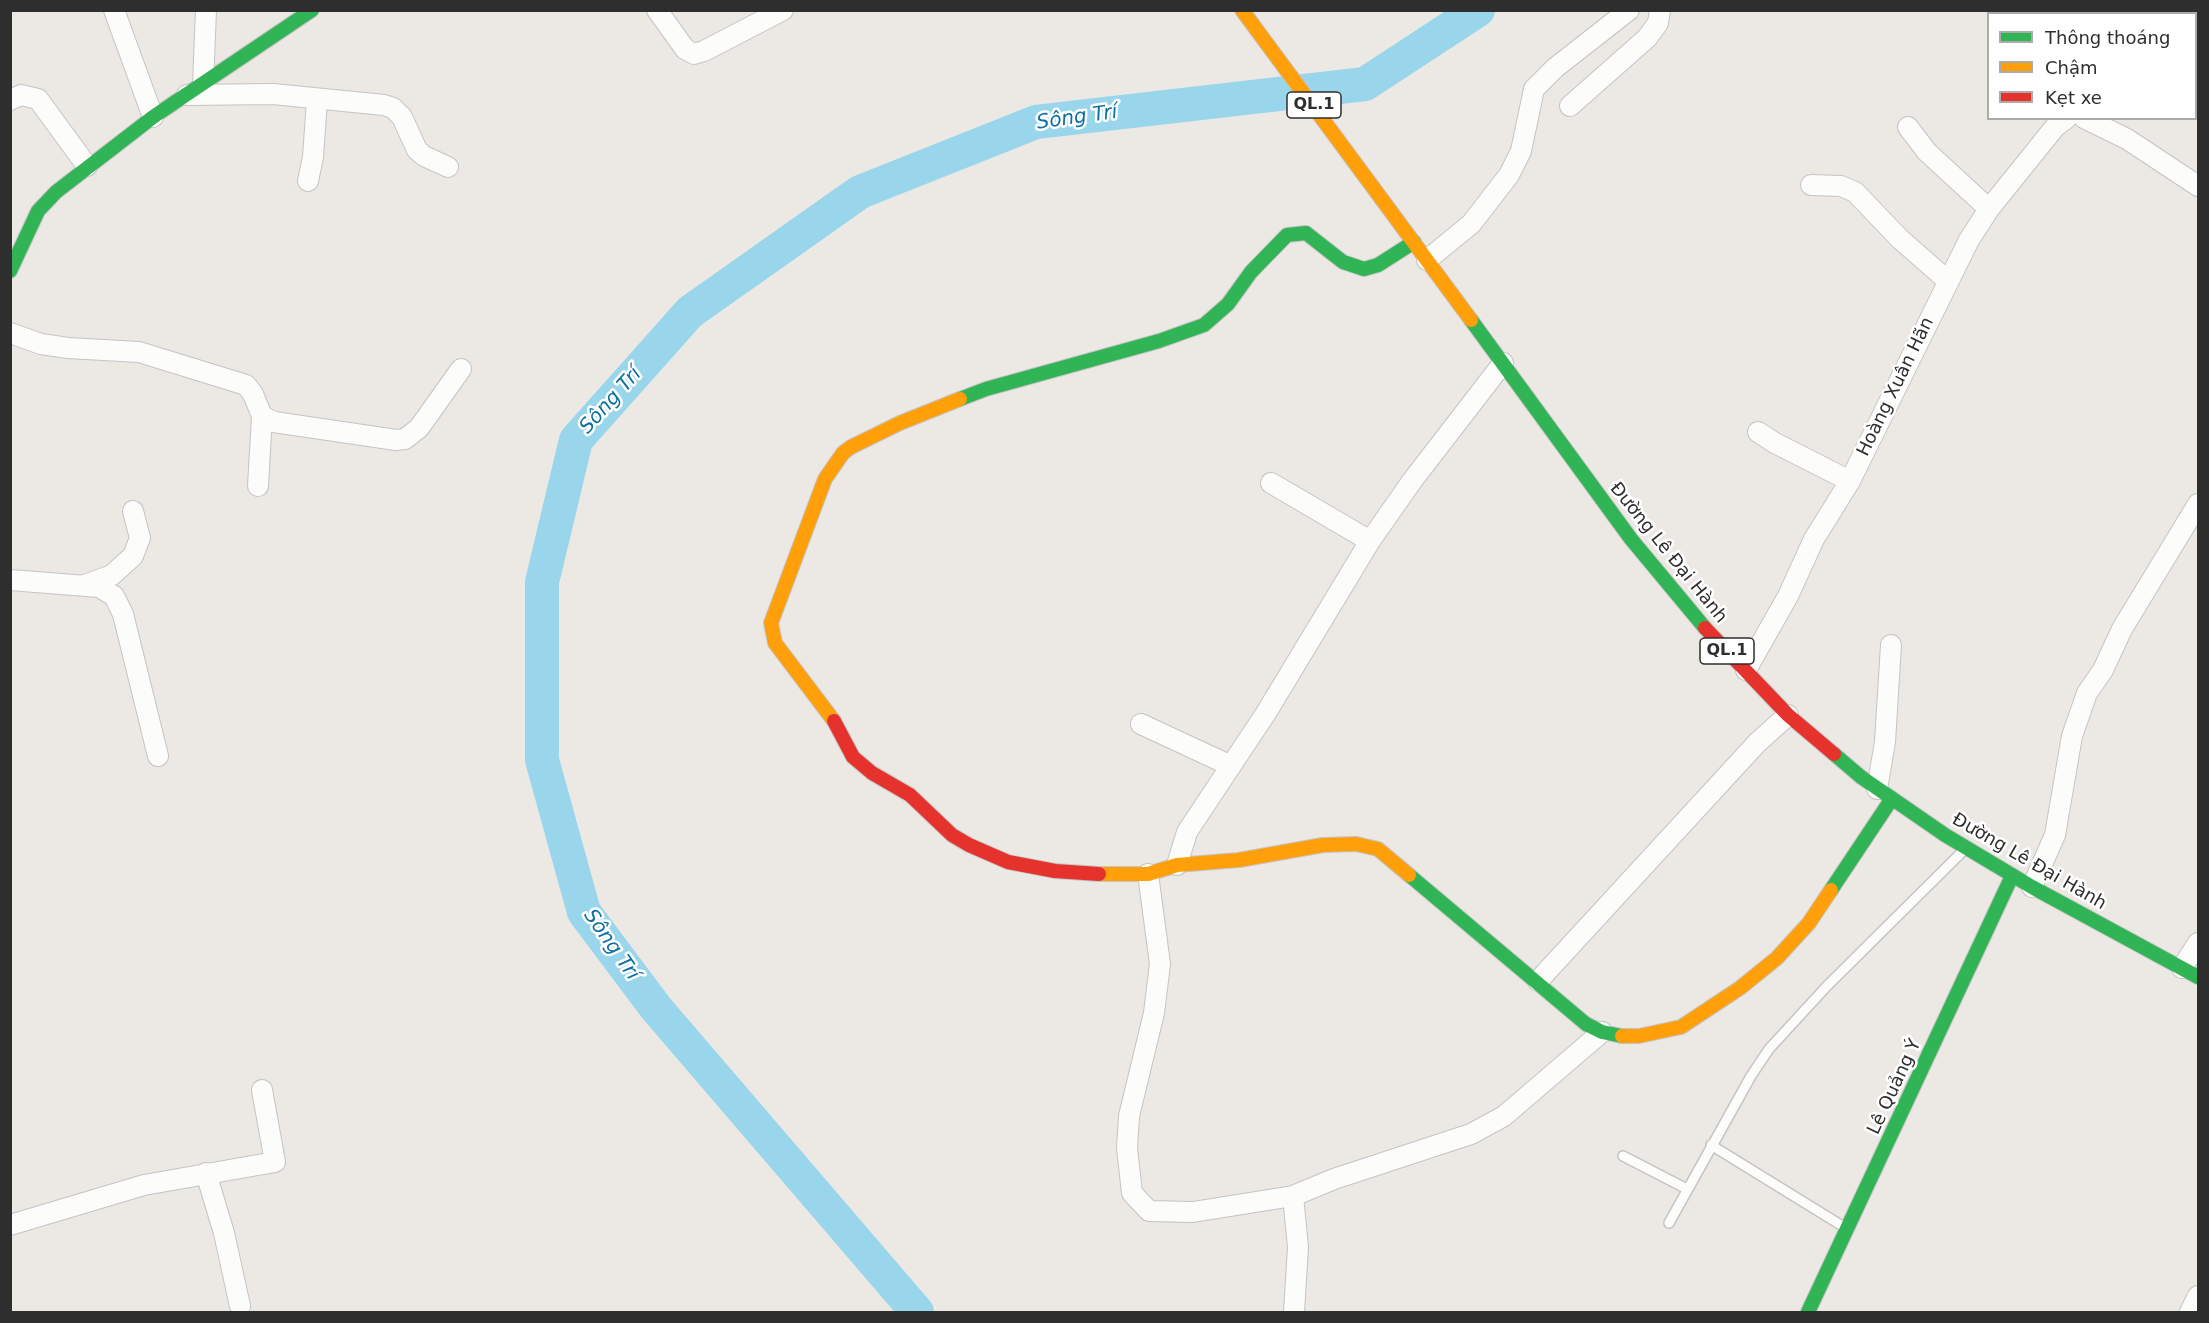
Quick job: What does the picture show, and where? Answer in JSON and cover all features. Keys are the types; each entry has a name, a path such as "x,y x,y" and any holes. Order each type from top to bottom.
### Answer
{"street":[{"path":"114,10 153,117"},
{"path":"195,90 206,10"},
{"path":"10,271 38,211 56,192 153,117 312,10"},
{"path":"657,10 685,49 694,54 783,10"},
{"path":"1427,260 1471,224 1509,175 1521,151 1534,89 1555,68 1629,10"},
{"path":"1570,106 1647,39 1658,23 1660,10"},
{"name":"Đường Lê Đại Hành","path":"1245,15 1378,192 1631,539 1714,638 1788,715 1884,794 1966,848 2012,876 2190,973"},
{"path":"195,90 273,94 375,104 393,108 402,117 417,150 448,167"},
{"path":"10,100 21,95 38,99 87,166"},
{"path":"308,182 313,157 317,100"},
{"name":"Hoàng Xuân Hãn","path":"1746,670 1788,596 1814,539 1850,482 1969,240 1989,209 2055,127 2064,120"},
{"path":"2088,120 2127,139 2199,186"},
{"path":"1908,127 1928,152 1989,209"},
{"path":"1811,185 1841,186 1856,192 1900,239 1948,281"},
{"path":"1414,242 1378,265 1364,269 1343,262 1306,232 1287,235 1251,272 1228,304 1204,325 1159,341 986,389 900,423 851,447 836,462 825,479 771,623 771,637 830,712 853,757 872,773 910,795 952,835 985,853 1008,862 1055,871 1105,876 1148,874 1177,866 1239,860 1323,845 1356,844 1378,849 1538,981 1586,1024 1602,1032 1639,1036 1681,1027 1740,988 1777,958 1809,923 1884,794 1891,645"},
{"path":"10,333 41,344 68,348 139,352 246,385 254,394 262,416 258,486"},
{"path":"1177,866 1186,832 1266,713 1370,541 1412,481 1503,363"},
{"path":"262,416 274,422 405,440 419,428 461,369"},
{"path":"1758,432 1850,482"},
{"path":"1271,483 1370,541"},
{"path":"2032,887 2055,835 2072,736 2087,693 2103,670 2122,629 2199,504"},
{"path":"85,585 112,575 133,556 140,538 133,511"},
{"path":"10,580 99,587 114,596 123,614 158,756"},
{"path":"1538,981 1757,743 1788,715"},
{"path":"1141,724 1229,765"},
{"path":"1148,874 1160,964 1154,1012 1129,1116 1128,1157 1132,1193 1149,1211 1193,1212 1293,1196 1334,1179 1471,1134 1504,1116 1602,1032"},
{"name":"Lê Quảng Ý","path":"1808,1312 1849,1230 2012,876"},
{"path":"2190,973 2199,943"},
{"path":"10,1225 144,1185 275,1162 262,1090"},
{"path":"206,1173 224,1233 240,1306"},
{"path":"1293,1196 1298,1247 1294,1312"},
{"path":"2190,1312 2199,1296"}],"lane":[{"path":"1669,1222 1750,1076 1790,1025 1865,947 1966,848"},
{"path":"1711,1145 1849,1230"},
{"path":"1623,1156 1687,1189"}],"waterway":[{"name":"Sông Trí","path":"917,1312 656,1008 584,912 542,760 542,582 576,440 690,312 860,192 1036,122 1365,84 1478,10"}],"traffic: fast":[{"path":"10,271 38,211 56,192 153,117 312,10"},
{"path":"960,399 986,389 1159,341 1204,325 1228,304 1251,272 1287,235 1306,233 1343,262 1364,269 1378,265 1414,242"},
{"path":"1471,320 1631,539 1705,628"},
{"path":"1834,754 1861,777 1945,835 2032,887 2198,977"},
{"path":"1831,890 1891,800"},
{"path":"1409,875 1586,1024 1602,1032 1622,1036"},
{"path":"1808,1312 2012,876"}],"traffic: slow":[{"path":"1242,10 1471,320"},
{"path":"834,721 775,643 771,623 825,479 843,453 851,447 900,423 960,399"},
{"path":"1099,874 1148,874 1177,865 1239,860 1323,845 1356,844 1378,849 1409,875"},
{"path":"1622,1036 1639,1036 1681,1027 1740,988 1777,958 1809,923 1831,890"}],"traffic: jam":[{"path":"1705,628 1788,715 1834,754"},
{"path":"834,721 853,757 872,773 910,795 952,835 969,845 1008,862 1055,871 1099,874"}]}
